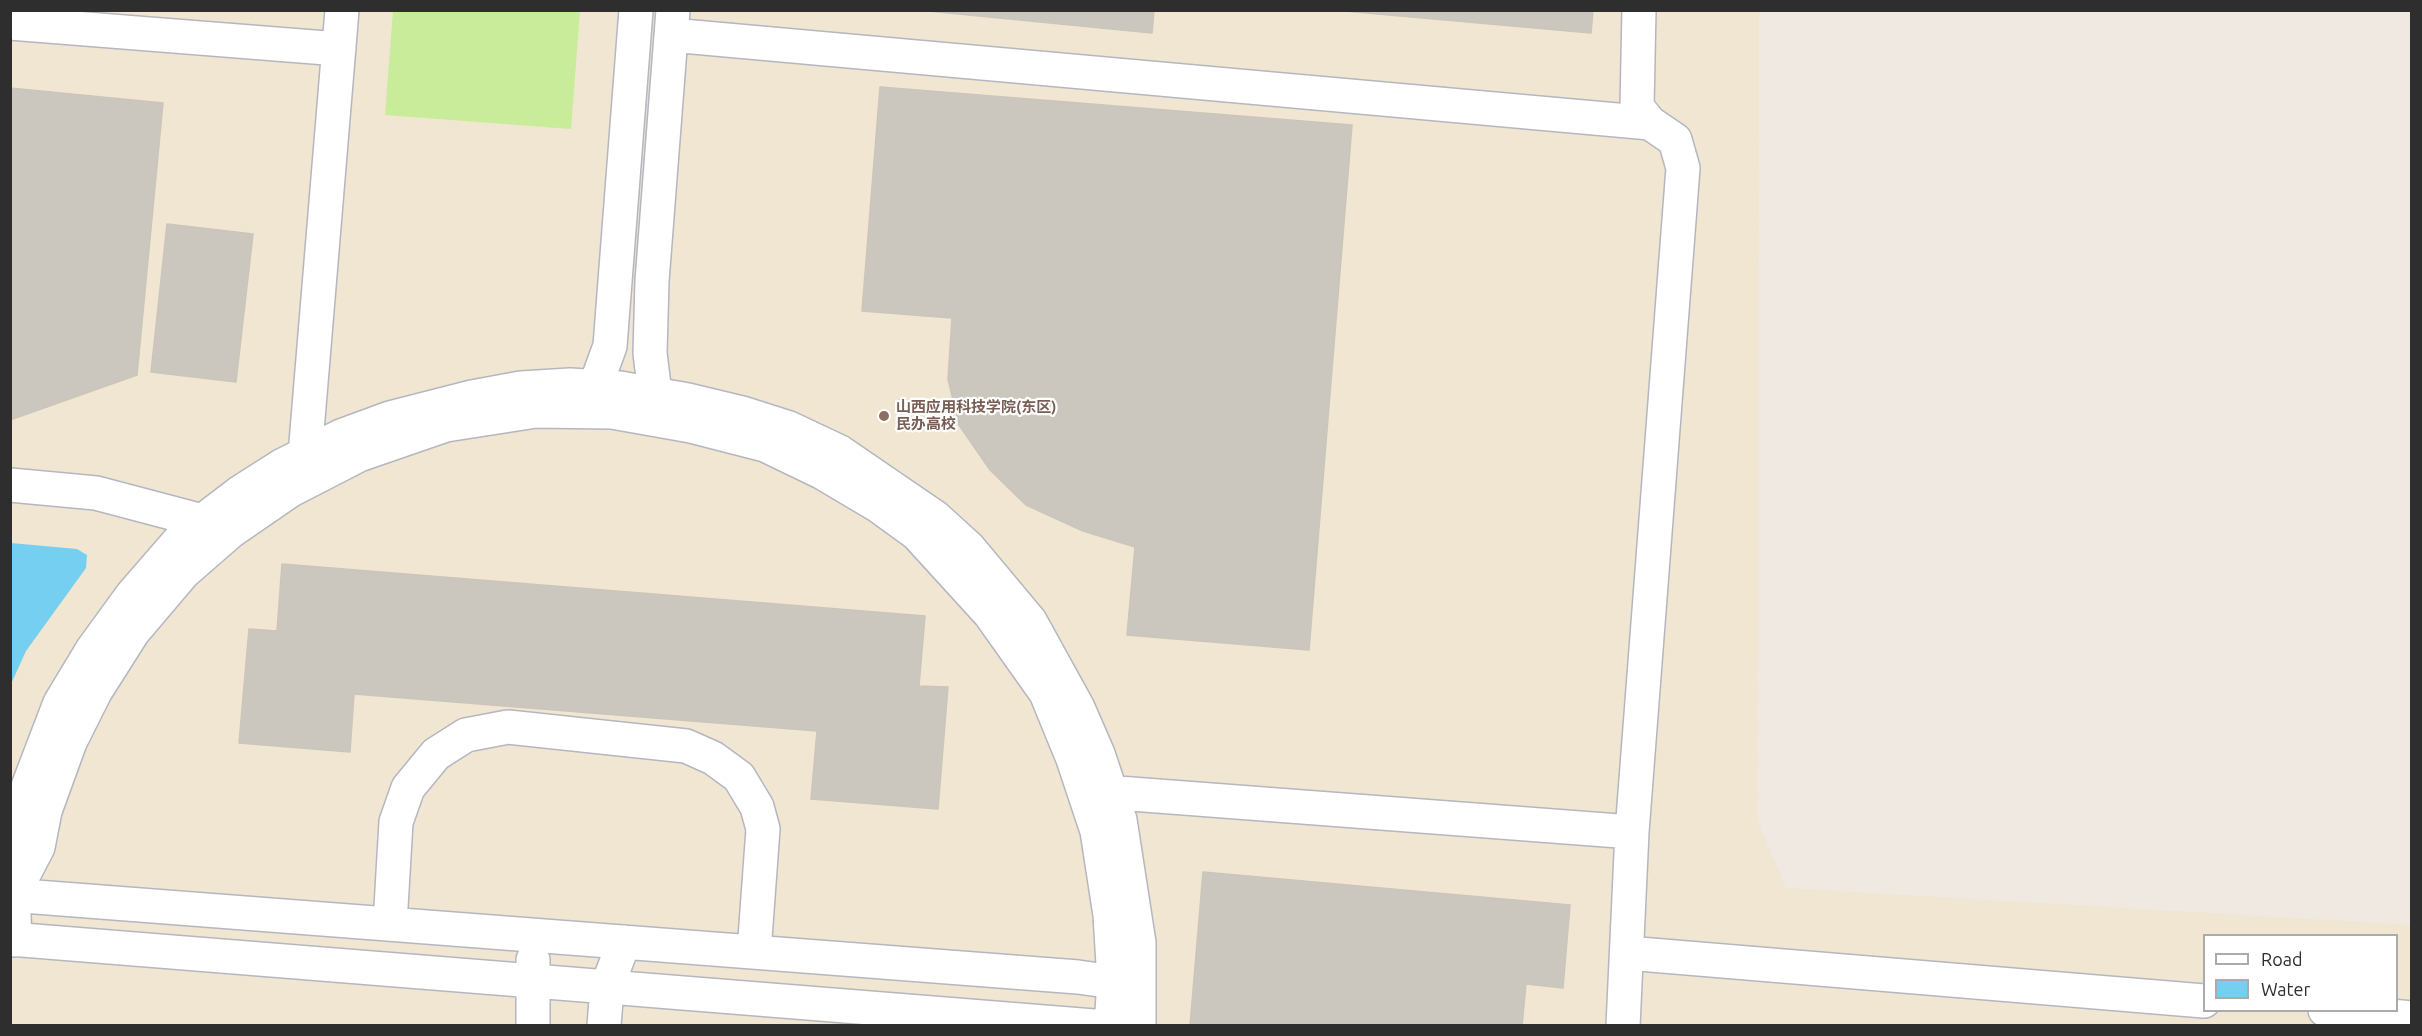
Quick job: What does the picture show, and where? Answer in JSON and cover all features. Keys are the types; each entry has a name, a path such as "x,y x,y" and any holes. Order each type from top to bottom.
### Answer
{"lane":[{"path":"305,455 342,10"},
{"path":"586,399 610,346 636,10"},
{"path":"1623,1026 1632,832 1683,168 1675,140 1650,123 1637,107 1639,10"},
{"path":"10,23 339,49"},
{"path":"662,408 650,353 652,281 672,23 1650,123"},
{"path":"1094,1026 13,940 11,841 24,796 60,703 92,650 132,595 184,535 238,493 283,465 341,436 424,408 521,388 570,385 586,399 612,412 662,408 765,445 823,472 877,505 917,534 990,614 1046,693 1073,759 1120,820 1139,943 1111,1026"},
{"path":"12,895 38,847 45,812 70,742 95,692 133,632 183,573 215,545 291,490 359,455 446,425 536,411 586,399"},
{"path":"10,486 96,493 202,521"},
{"path":"390,924 396,822 408,788 435,754 466,735 508,727 686,746 713,758 739,777 757,807 763,829 754,952"},
{"path":"1098,792 1632,832"},
{"path":"12,895 532,934 1126,984"},
{"path":"532,934 535,981 533,1026"},
{"path":"604,1026 607,987 624,942"},
{"path":"1627,953 2203,1001"},
{"path":"1126,984 1139,1026"},
{"path":"2337,1012 2412,1018"}],"shaded area":[{"name":"山西应用科技学院(东区) 民办高校","path":"10,11 1759,11 1758,822 1786,888 2411,925 2411,1025 11,1025"}],"green space":[{"path":"393,11 580,11 571,129 385,115"}],"water":[{"path":"11,543 77,549 87,555 86,568 26,651 11,684"}],"building":[{"path":"918,10 1154,10 1152,33"},
{"path":"1333,10 1593,10 1591,33"},
{"path":"880,87 1352,125 1309,650 1127,635 1135,547 1083,531 1026,505 990,470 959,425 948,379 952,318 862,311"},
{"path":"10,88 163,103 137,375 10,420"},
{"path":"167,224 253,234 236,382 151,372"},
{"path":"282,564 925,616 919,686 948,687 938,809 811,799 817,731 354,694 350,752 239,743 249,629 277,631"},
{"path":"1203,872 1570,905 1563,988 1526,984 1522,1026 1190,1026"}],"place":[{"name":"山西应用科技学院(东区) 民办高校","path":"884,416"}]}
